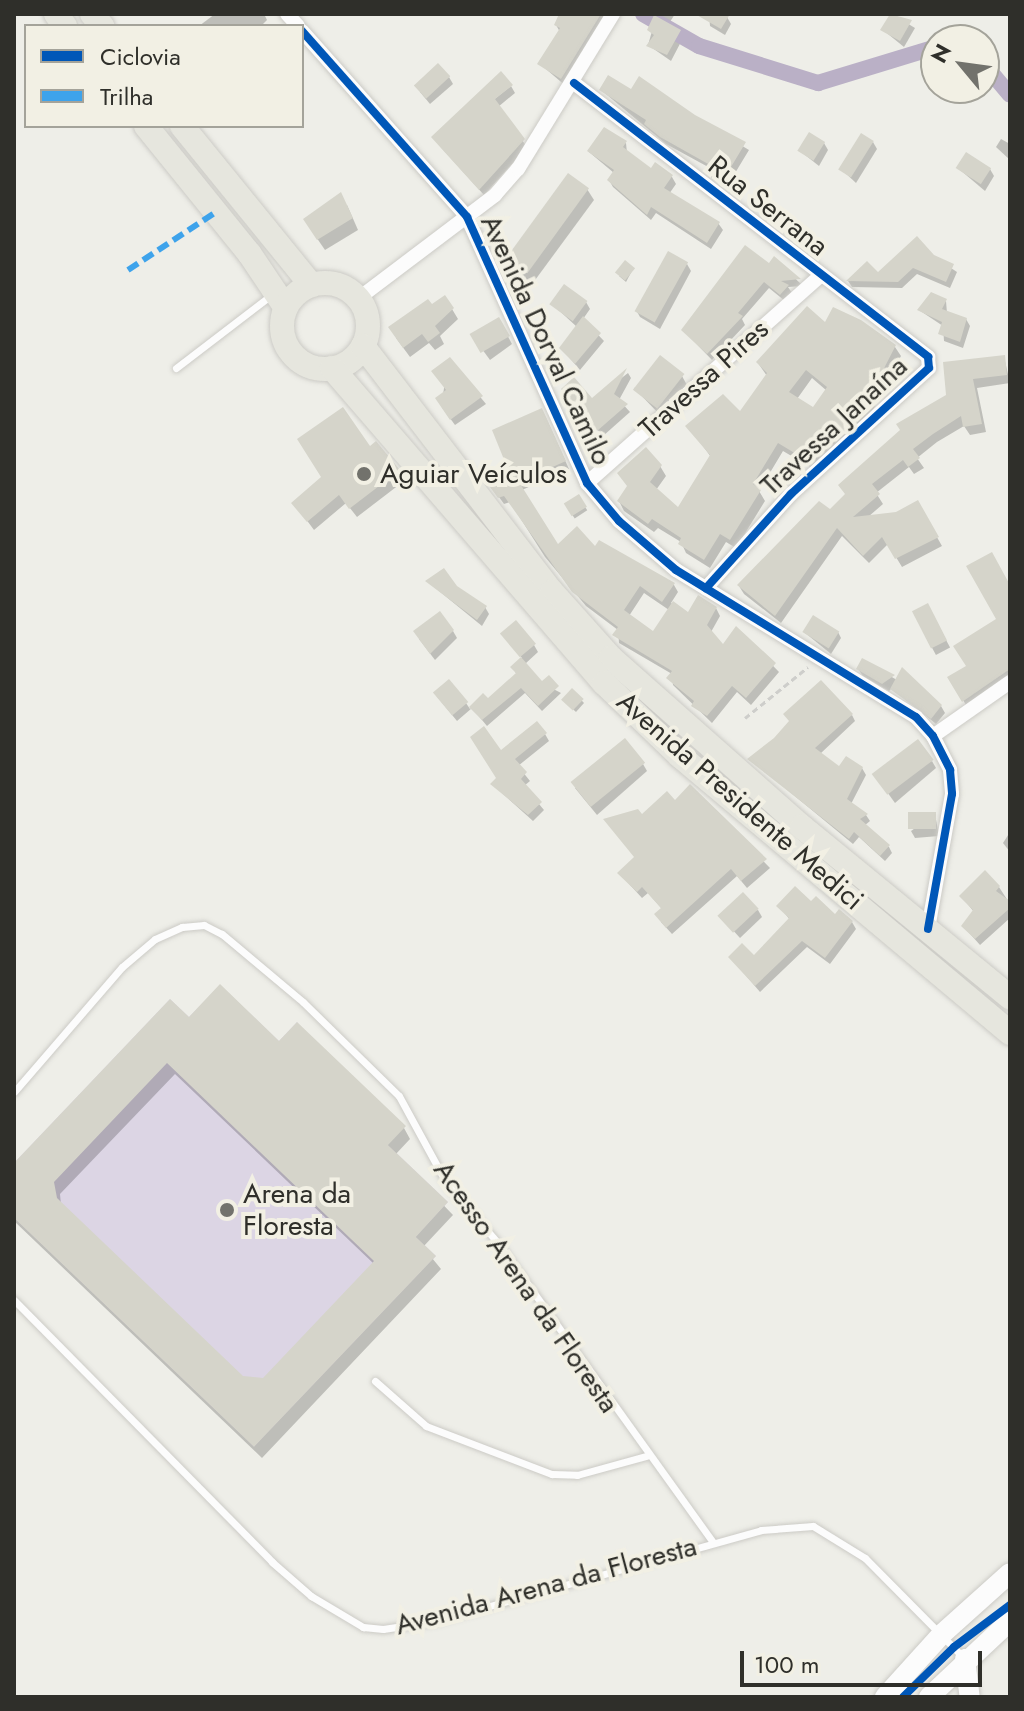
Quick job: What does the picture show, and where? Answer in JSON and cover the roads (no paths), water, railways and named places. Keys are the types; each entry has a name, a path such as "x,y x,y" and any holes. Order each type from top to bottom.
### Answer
{"main road":[{"path":"148,128 281,300 287,347 306,365 332,368 350,361 363,346 368,321 359,298 337,284 311,285 281,300"},
{"path":"184,128 311,285"},
{"name":"Avenida Presidente Medici","path":"363,346 552,592 611,658 670,714 1010,997"},
{"name":"Avenida Presidente Medici","path":"332,368 604,683 680,756 1010,1033"},
{"path":"885,1697 942,1634 1010,1573"},
{"path":"929,1697 965,1659 1010,1621"},
{"path":"965,1659 970,1697"}],"street":[{"path":"359,298 467,217 518,169 574,83 613,14"},
{"name":"Avenida Dorval Camilo","path":"304,33 467,217 587,483 640,541 706,588 916,717 933,736 950,770 952,794 928,929"},
{"name":"Rua Serrana","path":"574,83 928,357 929,368"},
{"name":"Travessa Pires","path":"587,483 821,275"},
{"name":"Travessa Janaína","path":"706,588 791,494 929,368"},
{"path":"933,736 1010,682"}],"lane":[{"path":"176,368 281,300"},
{"name":"Acesso Arena da Floresta","path":"14,1092 122,967 155,939 182,927 204,925 222,934 303,1002 399,1096 447,1184 498,1243 646,1456 713,1542"},
{"name":"Avenida Arena da Floresta","path":"14,1300 272,1562 311,1596 363,1627 383,1629 436,1621 713,1542 761,1530 813,1526 865,1558 965,1659"},
{"path":"375,1381 426,1426 552,1474 577,1475 646,1456"}],"waterway":[{"path":"643,14 699,46 818,83 920,52"},
{"path":"1000,83 1010,95"}],"place":[{"name":"Aguiar Veículos","path":"364,474"},
{"name":"Arena da Floresta","path":"227,1210"}]}
